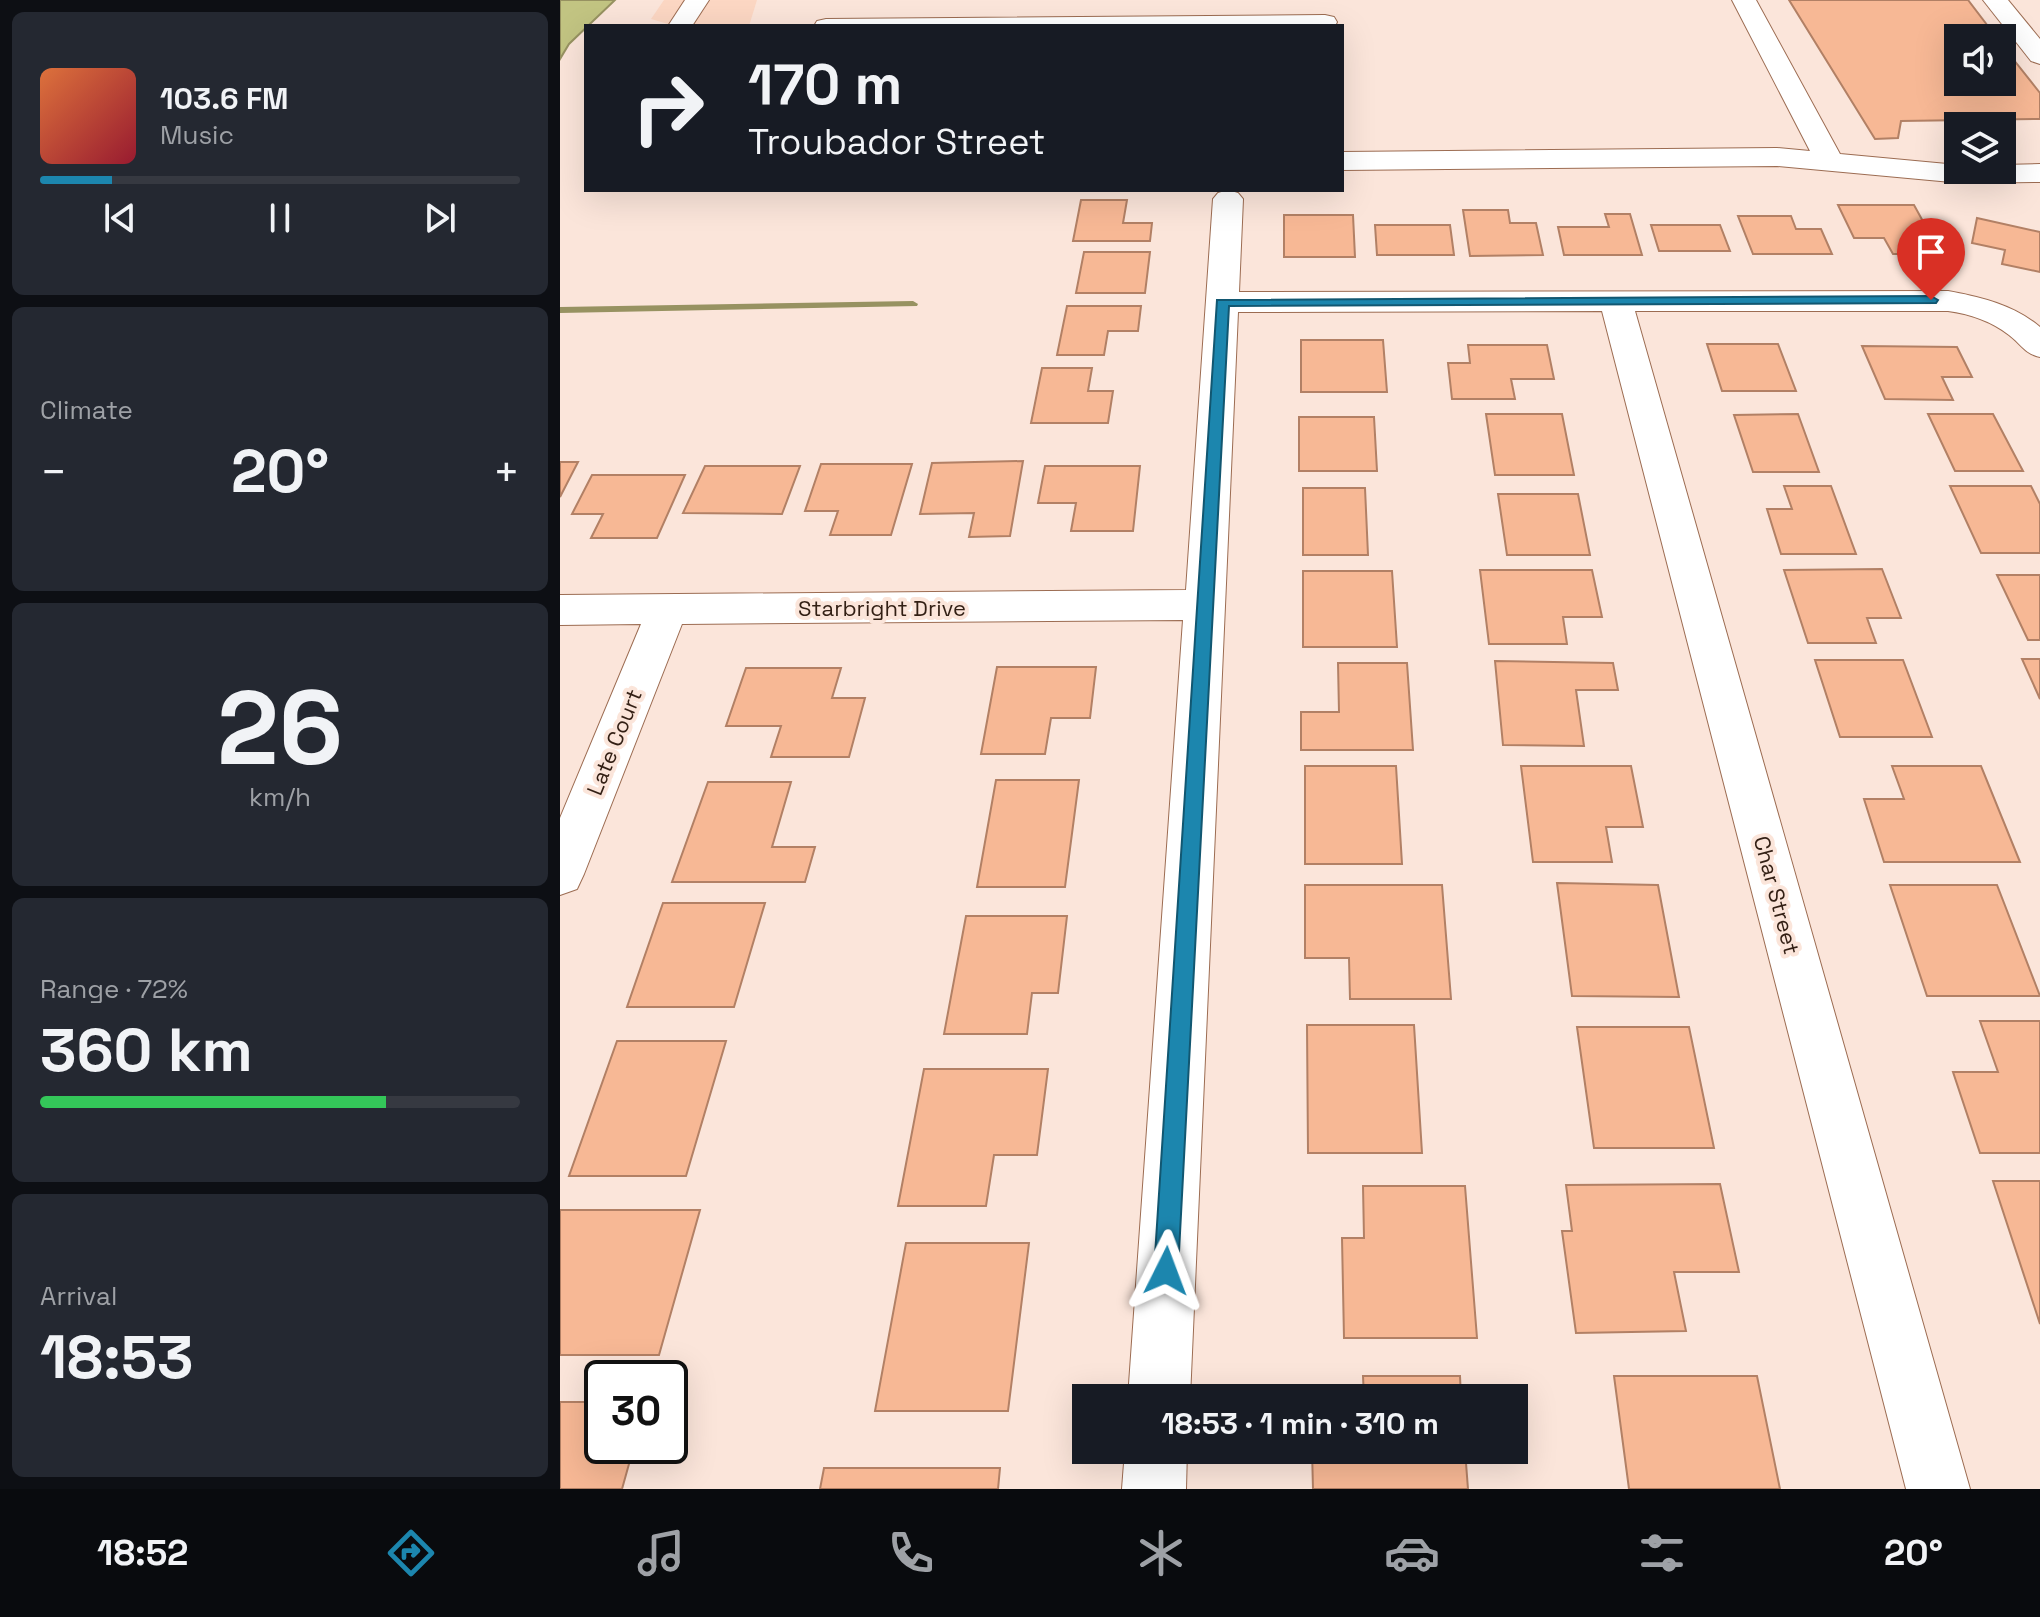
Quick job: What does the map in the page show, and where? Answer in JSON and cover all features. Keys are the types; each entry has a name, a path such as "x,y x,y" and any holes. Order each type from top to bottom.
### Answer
{"street":[{"path":"681,24 697,0"},
{"path":"1744,0 1828,159"},
{"path":"1995,0 2040,56"},
{"path":"926,24 1324,16"},
{"path":"1344,161 1777,157 1828,159 1864,166 1962,174 2040,173"},
{"path":"1160,1384 1228,199"},
{"path":"1222,302 1948,301 2003,316 2019,326 2040,347"},
{"name":"Char Street","path":"1616,302 1938,1489"},
{"name":"Starbright Drive","path":"560,610 1204,605"},
{"name":"Late Court","path":"560,874 668,609"},
{"path":"1154,1489 1155,1464"}],"shaded area":[{"path":"560,0 615,0 590,24 584,24 584,30 569,44 560,59"},
{"path":"664,0 757,0 750,24 668,24 651,19"}],"building":[{"path":"1789,0 1968,0 1986,24 1944,24 1944,96 2016,96 2016,63 2040,93 2040,119 2016,119 2016,112 1944,112 1944,120 1901,121 1898,138 1875,139"},
{"path":"1081,200 1127,200 1123,223 1152,223 1150,241 1073,241"},
{"path":"1838,205 1914,205 1941,254 1893,254 1884,238 1854,238"},
{"path":"1463,210 1508,210 1510,223 1536,223 1543,255 1470,256"},
{"path":"1605,214 1630,214 1642,255 1564,255 1558,227 1609,227"},
{"path":"1284,215 1353,215 1355,257 1284,257"},
{"path":"1738,216 1791,216 1796,229 1821,229 1832,254 1753,254"},
{"path":"1977,218 2040,232 2040,272 2002,264 2005,250 1972,243"},
{"path":"1375,225 1450,225 1454,255 1377,255"},
{"path":"1651,225 1720,225 1730,251 1659,251"},
{"path":"1084,252 1150,252 1145,293 1076,293"},
{"path":"1067,306 1141,306 1138,331 1108,331 1104,355 1057,355"},
{"path":"1301,340 1383,340 1387,392 1301,392"},
{"path":"1707,344 1778,344 1796,391 1722,391"},
{"path":"1468,345 1547,345 1554,379 1511,379 1515,399 1452,399 1448,363 1470,363"},
{"path":"1862,346 1957,347 1972,377 1942,377 1953,400 1885,399"},
{"path":"1042,368 1092,368 1088,391 1113,391 1108,423 1031,423"},
{"path":"1486,414 1562,414 1574,475 1495,475"},
{"path":"1798,414 1819,472 1753,472 1734,415"},
{"path":"1928,414 1993,414 2023,471 1955,471"},
{"path":"1299,417 1374,417 1377,471 1299,471"},
{"path":"1023,461 1010,536 969,537 974,513 920,514 932,463"},
{"path":"560,462 578,462 560,497"},
{"path":"821,464 912,464 891,535 830,535 838,511 805,511"},
{"path":"705,466 800,466 782,514 683,513"},
{"path":"1045,466 1140,466 1133,531 1071,531 1076,503 1038,503"},
{"path":"592,475 685,475 657,538 591,538 603,514 572,514"},
{"path":"1784,486 1831,486 1856,554 1781,554 1767,509 1792,509"},
{"path":"1950,486 2031,486 2040,504 2040,553 1981,553"},
{"path":"1303,488 1365,488 1368,555 1303,555"},
{"path":"1498,494 1578,494 1590,555 1507,555"},
{"path":"1882,569 1901,618 1867,618 1876,643 1808,643 1784,570"},
{"path":"1480,570 1592,570 1602,617 1563,617 1567,644 1489,644"},
{"path":"1303,571 1392,571 1397,647 1303,647"},
{"path":"1997,575 2040,575 2040,640 2028,640"},
{"path":"2022,659 2040,659 2040,699"},
{"path":"1815,660 1903,660 1932,737 1840,737"},
{"path":"1495,661 1613,663 1618,690 1576,690 1584,746 1503,745"},
{"path":"1338,663 1407,663 1413,750 1301,750 1301,712 1339,712"},
{"path":"997,667 1096,667 1090,718 1051,718 1045,754 981,754"},
{"path":"746,668 841,668 832,698 865,698 849,757 771,757 781,726 726,726"},
{"path":"1305,766 1396,766 1402,864 1305,864"},
{"path":"1521,766 1631,766 1643,827 1606,827 1612,862 1533,862"},
{"path":"1892,766 1981,766 2020,862 1884,862 1864,799 1904,799"},
{"path":"996,780 1079,780 1065,887 977,887"},
{"path":"708,782 791,782 772,847 815,847 805,882 672,882"},
{"path":"1557,883 1658,885 1679,997 1572,996"},
{"path":"1305,885 1442,885 1451,999 1350,999 1349,958 1305,958"},
{"path":"1890,885 1997,885 2040,996 1927,996"},
{"path":"663,903 765,903 734,1007 627,1007"},
{"path":"966,916 1067,916 1058,993 1032,993 1027,1034 944,1034"},
{"path":"1980,1021 2040,1021 2040,1153 1980,1153 1953,1072 1998,1072"},
{"path":"1307,1025 1414,1025 1422,1153 1308,1153"},
{"path":"1577,1027 1689,1027 1714,1148 1594,1148"},
{"path":"617,1041 726,1041 686,1176 569,1176"},
{"path":"924,1069 1048,1069 1037,1155 994,1155 986,1206 898,1206"},
{"path":"1993,1181 2040,1181 2040,1324"},
{"path":"1720,1184 1739,1272 1674,1272 1686,1331 1576,1333 1562,1231 1572,1231 1566,1185"},
{"path":"1363,1186 1465,1186 1477,1338 1344,1338 1342,1238 1364,1238"},
{"path":"560,1210 700,1210 659,1355 560,1355"},
{"path":"906,1243 1029,1243 1008,1411 875,1411"},
{"path":"1363,1376 1460,1376 1460,1384 1363,1384"},
{"path":"1614,1376 1757,1376 1780,1489 1629,1489"},
{"path":"560,1402 584,1402 584,1464 629,1464 622,1489 560,1489"},
{"path":"1312,1464 1466,1464 1468,1489 1313,1489"},
{"path":"824,1468 1000,1468 998,1489 820,1489"}],"waterway":[{"path":"560,310 913,304"}],"route":[{"path":"1166,1271 1222,302 1931,300"}]}
